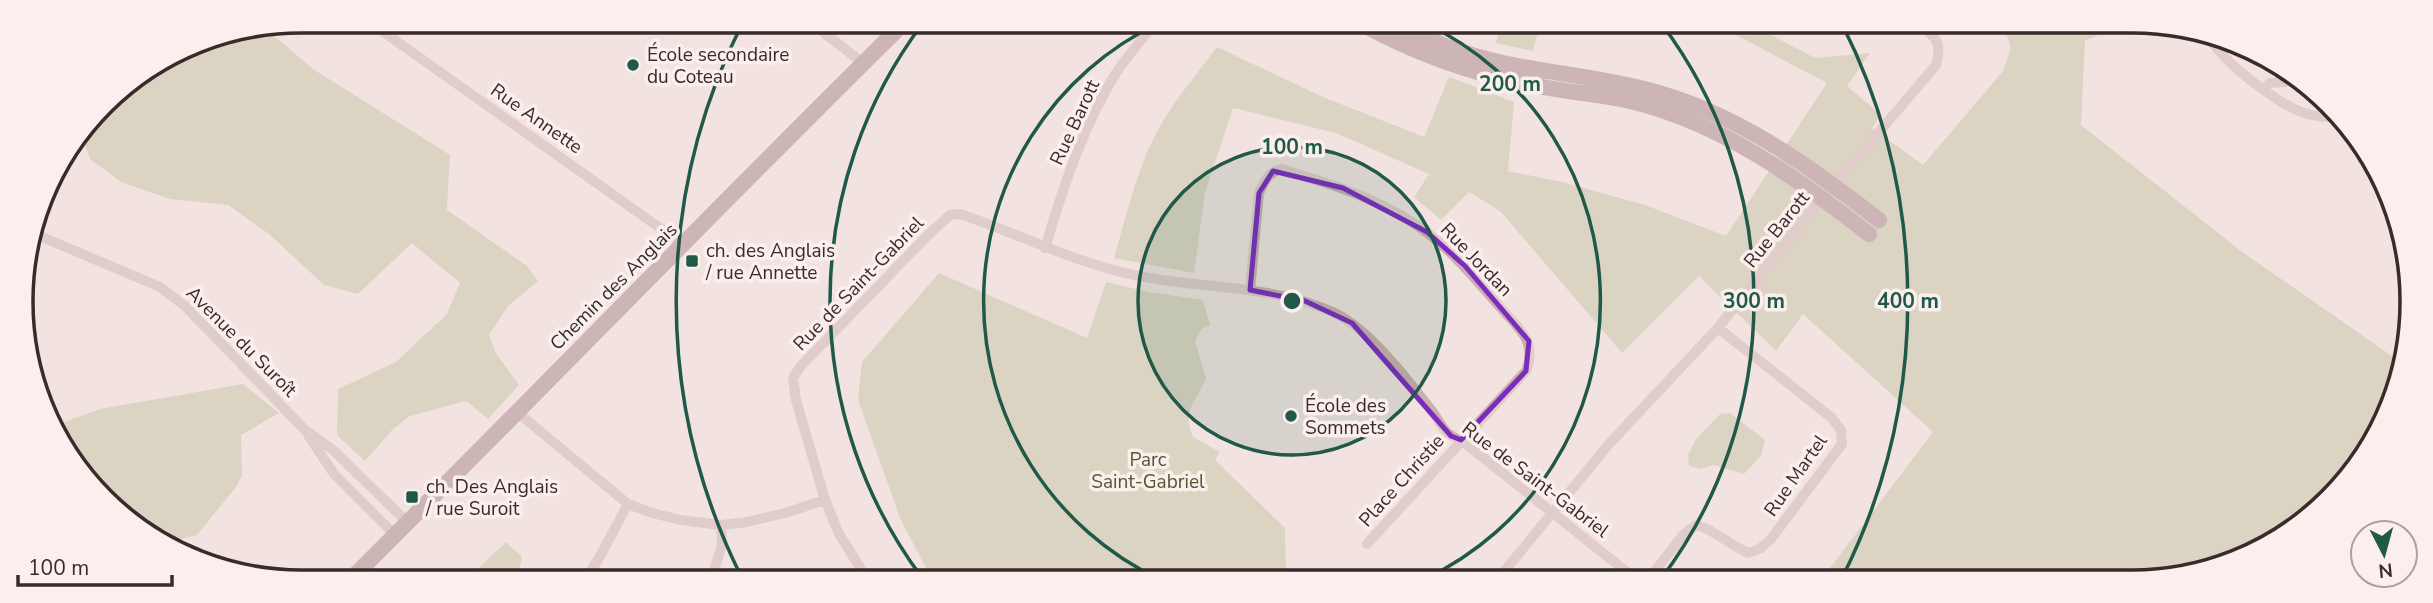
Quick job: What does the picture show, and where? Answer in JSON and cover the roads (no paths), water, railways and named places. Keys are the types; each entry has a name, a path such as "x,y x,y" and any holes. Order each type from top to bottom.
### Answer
{"street":[{"name":"Rue Annette","path":"385,33 684,245"},
{"path":"824,33 863,64"},
{"name":"Chemin des Anglais","path":"360,570 684,245 818,106 894,33"},
{"name":"Rue Barott","path":"1045,248 1067,180 1098,107 1117,72 1147,33"},
{"path":"1379,33 1443,63 1543,88 1639,103 1691,121 1746,146 1869,233"},
{"path":"1419,33 1462,52 1504,63 1589,77 1664,94 1729,120 1792,155 1880,220"},
{"name":"Rue Barott","path":"1505,570 1609,444 1718,328 1823,198 1936,65 1940,51 1931,33"},
{"path":"2217,47 2234,67 2264,89 2309,115 2325,117"},
{"path":"2264,89 2270,83 2286,82"},
{"name":"Rue Jordan","path":"1250,290 1259,192 1265,179 1273,171 1282,169 1343,188 1390,208 1427,232 1465,266 1529,341 1531,358 1526,371 1461,439"},
{"name":"Rue de Saint-Gabriel","path":"862,570 839,534 825,500 796,400 793,378 800,367 950,215 982,221 1045,248 1120,272 1150,279 1250,290 1306,302 1337,314 1352,323 1385,355 1434,413 1445,431 1461,439 1625,570"},
{"name":"Avenue du Suroît","path":"41,237 160,287 185,306 305,430 333,450 407,522"},
{"name":"Rue Martel","path":"1656,570 1683,535 1696,525 1709,528 1737,548 1749,553 1761,548 1806,494 1842,444 1841,430 1832,418 1718,328"},
{"path":"517,412 628,504 681,520 721,525 747,522 825,500"},
{"name":"Avenue du Suroît","path":"305,430 334,474 395,535"},
{"name":"Place Christie","path":"1367,544 1461,439"},
{"path":"592,570 628,504"},
{"path":"714,570 722,545 721,525"}],"place":[{"name":"École secondaire du Coteau","path":"633,65"},
{"name":"ch. des Anglais / rue Annette","path":"692,261"},
{"name":"École des Sommets","path":"1291,416"},
{"name":"ch. Des Anglais / rue Suroit","path":"412,497"}],"park label":[{"name":"Parc Saint-Gabriel","path":"1148,470"}]}
